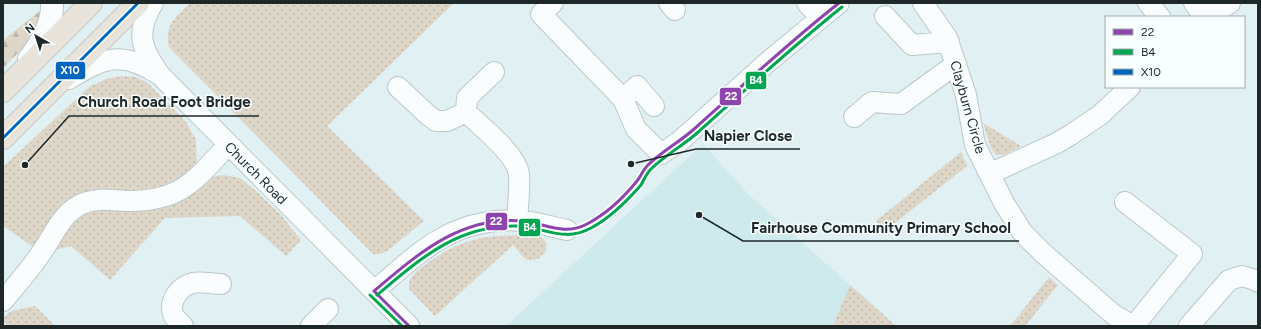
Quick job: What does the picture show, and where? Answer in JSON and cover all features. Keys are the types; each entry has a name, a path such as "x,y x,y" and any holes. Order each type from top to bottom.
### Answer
{"main road":[{"path":"8,86 91,3"},
{"path":"3,138 138,3"}],"street":[{"path":"8,86 44,36 51,19 52,3"},
{"name":"Church Road","path":"154,3 147,13 143,26 142,37 143,46 148,59 160,75 409,326"},
{"path":"552,3 541,14 623,99 636,128 661,154 680,141 813,10 839,3"},
{"name":"Clayburn Circle","path":"923,3 942,29 949,42 966,95 975,145 1004,203 1023,232 1044,254 1109,311 1134,326"},
{"path":"1148,3 1159,16"},
{"path":"1194,3 1204,16"},
{"path":"1207,16 1230,3"},
{"path":"885,16 912,45 949,42"},
{"path":"40,100 90,66 106,60 119,58 129,59 143,64 160,75"},
{"path":"854,117 872,102 901,104 956,64"},
{"path":"466,112 467,98 494,72"},
{"path":"623,99 637,86 654,106"},
{"path":"398,87 436,121 446,121 466,112"},
{"path":"987,170 998,170 1057,143 1100,115 1129,88"},
{"path":"466,112 506,150 515,162 519,174 517,221"},
{"path":"3,301 42,253 62,220 77,206 96,200 128,201 158,199 176,192 193,182 228,145"},
{"path":"1125,202 1192,254 1134,326"},
{"path":"374,291 427,247 463,228 493,222 517,221 532,222 568,230"},
{"path":"1189,326 1229,280 1242,276 1258,282"},
{"path":"183,326 173,314 174,300 177,293 183,287 194,283 221,284"},
{"path":"311,326 328,309"}],"shaded area":[{"path":"703,144 748,194 896,326 506,326"}],"green space":[{"path":"190,3 454,3 327,126 424,221 387,251 380,254 373,254 169,47 168,33 172,22"},
{"path":"46,6 31,40 3,68 3,40"},
{"path":"122,76 136,77 149,84 186,122 196,140 197,170 204,178 223,175 240,178 281,215 301,240 286,256 240,216 165,218 110,280 71,246 42,253 3,226 3,167 89,87 106,79"},
{"path":"983,123 1021,146 1006,154 996,155 991,148"},
{"path":"961,152 967,166 885,231 876,221"},
{"path":"536,235 543,239 546,244 544,253 540,257 531,260 526,259 513,245 435,316 409,289 411,278 416,272 439,255 452,248 478,239 504,236"},
{"path":"1049,277 1058,285 1025,326 1010,326"},
{"path":"850,285 896,326 833,326"},
{"path":"35,306 55,326 8,326 3,321 3,318 11,311"}],"transit line":[{"name":"X10","path":"3,138 138,3"},
{"name":"22","path":"374,291 424,251 460,231 480,224 501,221 523,221 555,228 571,229 594,220 614,205 626,193 652,161 693,130 783,49 839,3"},
{"name":"B4","path":"377,295 424,257 458,238 476,231 496,227 517,226 554,233 572,234 581,232 598,224 618,209 630,197 641,185 646,175 656,164 696,134 786,53 842,7"},
{"name":"22","path":"374,291 409,326"},
{"name":"B4","path":"370,295 402,326"}],"place":[{"name":"Napier Close","path":"631,164"},
{"name":"Church Road Foot Bridge","path":"25,165"},
{"name":"Fairhouse Community Primary School","path":"699,215"}]}
